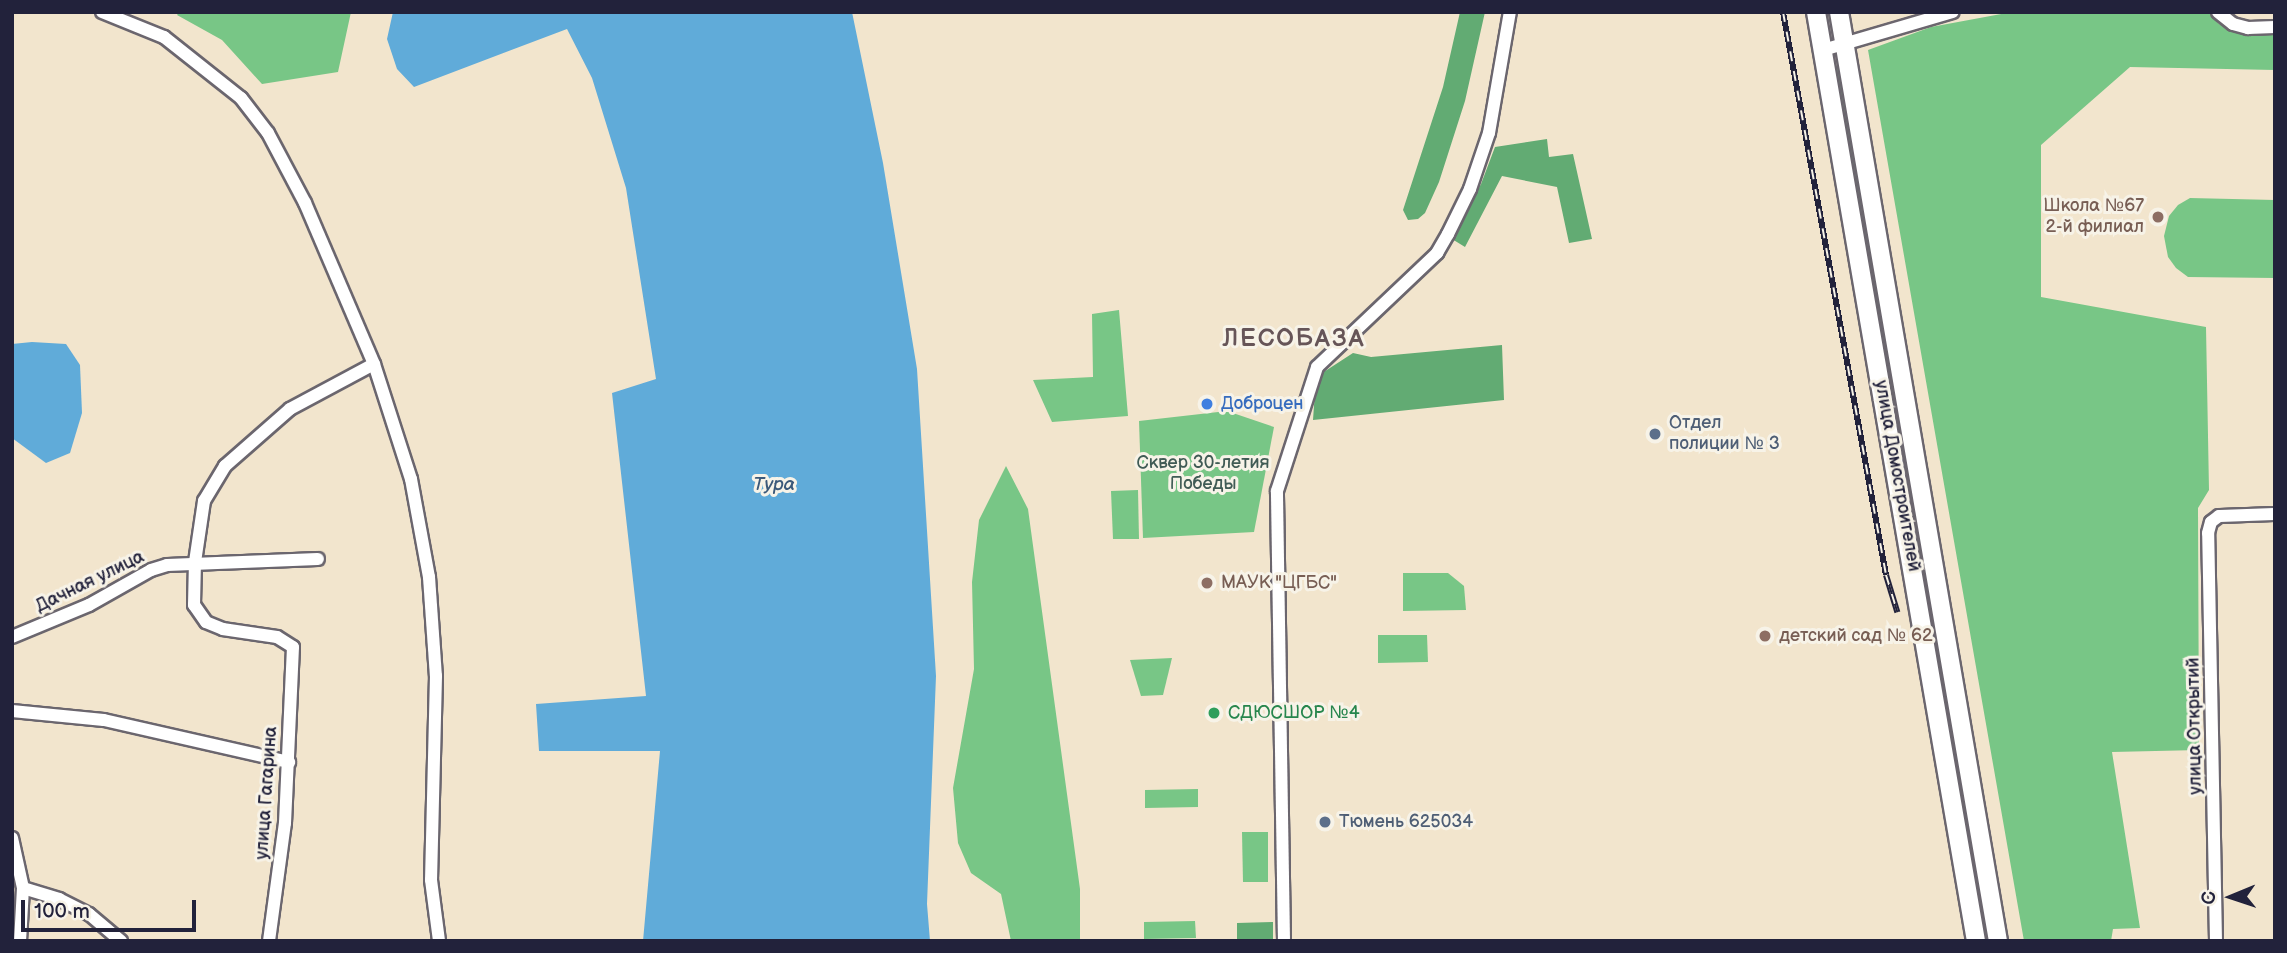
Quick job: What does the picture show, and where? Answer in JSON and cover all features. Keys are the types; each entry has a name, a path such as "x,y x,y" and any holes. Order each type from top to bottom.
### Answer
{"main road":[{"name":"улица Домостроителей","path":"1816,12 1976,941"},
{"name":"улица Домостроителей","path":"1839,12 1998,941"}],"street":[{"path":"102,12 164,37 241,98 268,133 304,202 374,364 411,479 429,577 436,676 431,880 439,941"},
{"path":"1284,941 1276,504 1288,452 1317,367 1437,253 1448,234 1470,190 1489,133 1510,12"},
{"path":"1823,50 1953,12"},
{"path":"2218,12 2234,24 2248,28 2275,27"},
{"path":"195,562 204,501 225,466 290,409 374,364"},
{"name":"улица Открытий","path":"2216,941 2208,533 2211,522 2219,516 2275,514"},
{"name":"Дачная улица","path":"12,637 89,605 151,570 195,562 318,559"},
{"name":"улица Гагарина","path":"195,562 194,605 206,622 223,629 277,637 293,647 285,823 269,941"},
{"path":"12,711 104,720 289,762"},
{"path":"12,838 23,888 20,941"},
{"path":"23,888 59,899 89,914 121,941"}],"green space":[{"path":"179,12 351,12 338,72 262,84 222,40 177,15"},
{"path":"1460,12 1485,12 1465,101 1439,182 1425,213 1418,219 1408,220 1403,210 1443,87"},
{"path":"2012,12 2209,12 2219,24 2240,33 2275,33 2275,70 2130,67 2041,145 2041,297 2206,327 2209,490 2198,508 2199,750 2112,752 2140,928 2113,929 2111,941 2024,941 1868,50 1931,27"},
{"path":"1839,64 1989,933 1985,937 1834,68"},
{"path":"1547,139 1549,157 1573,154 1592,239 1569,243 1557,187 1502,176 1465,247 1452,239 1481,184 1495,147"},
{"path":"2190,198 2275,200 2275,278 2188,277 2176,268 2168,257 2164,236 2169,216 2178,205"},
{"path":"1119,310 1128,416 1052,422 1033,380 1093,377 1092,314"},
{"path":"1502,345 1504,400 1313,420 1316,377 1353,353 1371,357"},
{"name":"Сквер 30-летия Победы","path":"1227,411 1274,427 1254,532 1143,538 1139,421"},
{"path":"1006,466 1028,509 1080,889 1080,941 1011,941 1001,894 971,873 958,843 953,788 974,669 972,582 979,520"},
{"path":"1138,490 1139,539 1113,539 1111,491"},
{"path":"1403,573 1448,573 1464,586 1466,610 1403,611"},
{"path":"1378,635 1427,635 1428,662 1378,663"},
{"path":"1172,658 1163,695 1141,696 1130,660"},
{"path":"1198,789 1198,807 1145,808 1145,790"},
{"path":"1242,832 1268,832 1268,882 1243,882"},
{"path":"1195,921 1196,938 1144,939 1144,922"},
{"path":"1273,922 1273,941 1237,941 1237,923"}],"water":[{"name":"Тура","path":"393,12 852,12 883,163 917,369 936,676 927,904 930,941 643,941 660,751 539,751 536,704 646,696 612,393 656,379 626,188 592,78 567,29 414,87 397,69 387,39"},
{"path":"12,344 66,344 80,365 82,413 70,453 46,463 12,438"}],"railway":[{"path":"1783,12 1886,575 1897,612"}],"place":[{"name":"Школа №67 2-й филиал","path":"2158,217"},
{"name":"Доброцен","path":"1207,404"},
{"name":"Отдел полиции № 3","path":"1655,434"},
{"name":"МАУК \"ЦГБС\"","path":"1207,583"},
{"name":"детский сад № 62","path":"1765,636"},
{"name":"СДЮСШОР №4","path":"1214,713"},
{"name":"Тюмень 625034","path":"1325,822"}],"district":[{"name":"ЛЕСОБАЗА","path":"1294,339"}]}
